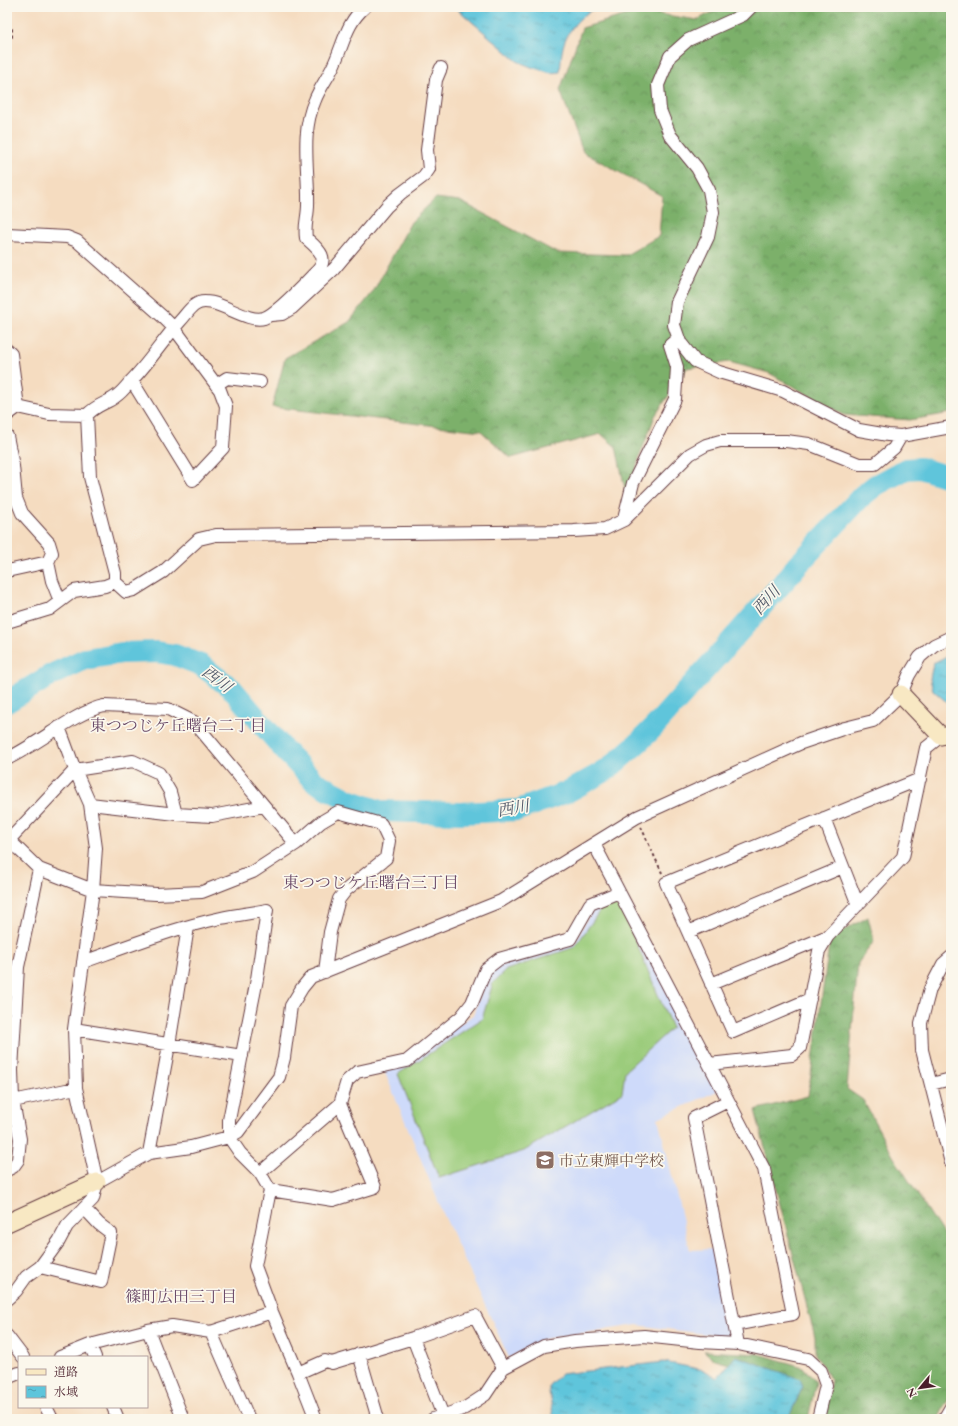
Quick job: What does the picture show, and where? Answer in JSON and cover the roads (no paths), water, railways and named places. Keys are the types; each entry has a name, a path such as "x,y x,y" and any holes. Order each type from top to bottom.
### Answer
{"street":[{"path":"270,315 321,267 323,258 318,249 306,238 304,228 308,206 305,149 306,130 314,100 335,63 346,34 356,14 365,7"},
{"path":"751,7 742,16 688,40 670,56 658,85 660,110 670,135 697,168 709,190 713,212 708,238 677,302 674,325 678,338 695,361 719,372 783,391 859,430 901,436 951,427"},
{"path":"441,68 436,80 427,150 429,170 424,176 387,206 334,269 292,308 282,314 270,315 262,318 246,316 209,301 196,304 174,328 132,381 115,397 93,408 87,415 90,477 115,573 115,582 126,592 134,590 163,572 199,539 216,535 574,531 604,529 624,520 690,454 706,445 720,441 786,441 809,444 859,464 875,464 894,448 901,436"},
{"path":"7,234 67,237 77,241 174,328 220,390 226,406 223,448 193,480 132,381"},
{"path":"624,520 633,483 675,399 677,367 670,345 678,338"},
{"path":"7,350 11,354 18,407"},
{"path":"216,386 227,378 260,382"},
{"path":"7,415 18,407 49,414 87,415"},
{"path":"7,436 13,466 16,498 22,513 49,543 52,552 48,562 52,581 60,601"},
{"path":"7,571 48,562"},
{"path":"7,622 50,609 74,591 105,586 115,582"},
{"path":"7,1223 97,1182 149,1153 191,1147 229,1137 238,1132 279,1077 284,1058 292,1006 302,988 311,977 501,901 637,817 801,743 845,728 873,721 901,694 909,675 920,657 934,645 951,637"},
{"path":"709,1064 792,1055 800,1048 819,951 828,936 903,857 926,748 946,735 901,694"},
{"path":"7,759 21,752 59,727 94,708 104,706 168,708 194,722 296,844"},
{"path":"7,1299 16,1291 26,1277 40,1267 60,1241 68,1226 93,1199 97,1182 76,1088 74,1029 93,890 96,848 90,804 75,770 59,727"},
{"path":"176,814 170,792 159,773 133,761 75,770 8,839 39,869 93,890 156,894 202,892 253,872 296,844 321,822 338,812 381,824 389,841 386,858 346,890 339,899 330,932 325,972"},
{"path":"810,999 733,1032 666,883 920,779"},
{"path":"90,804 176,814 212,816 264,806"},
{"path":"824,818 858,905"},
{"path":"594,844 764,1169 793,1314 734,1325"},
{"path":"688,932 843,867"},
{"path":"7,1170 18,1160 20,1139 10,1102 12,1070 11,1040 18,967 39,869"},
{"path":"260,1173 340,1104 347,1081 357,1072 407,1061 461,1017 472,1003 486,969 499,959 570,939 590,904 619,892"},
{"path":"83,962 132,944 188,927 221,918 267,910 257,980 229,1120 229,1137 240,1153 260,1173 270,1190 255,1266 272,1312 298,1372 316,1419"},
{"path":"149,1153 169,1045 188,927"},
{"path":"711,984 828,936"},
{"path":"951,957 943,964 930,989 921,1023 922,1050 951,1163"},
{"path":"74,1029 242,1056"},
{"path":"931,1084 951,1079"},
{"path":"10,1102 76,1088"},
{"path":"728,1101 694,1118 738,1344"},
{"path":"270,1190 333,1200 375,1187 340,1104"},
{"path":"40,1267 101,1282 112,1233 99,1224 84,1208"},
{"path":"62,1356 90,1345 148,1330 172,1326 211,1332 272,1312"},
{"path":"298,1372 325,1360 332,1363 413,1338 475,1316 503,1368"},
{"path":"148,1330 183,1419"},
{"path":"211,1332 249,1419"},
{"path":"7,1336 22,1356"},
{"path":"413,1338 438,1418 465,1408 485,1395 503,1368 544,1346 575,1341 644,1336 700,1342 738,1344 808,1359 821,1371 826,1385 818,1419"},
{"path":"90,1345 95,1356"},
{"path":"359,1354 378,1419"},
{"path":"7,1378 18,1373"},
{"path":"46,1408 52,1419"},
{"path":"113,1408 118,1419"}],"water":[{"path":"455,7 601,7 588,12 572,28 563,47 560,72 551,73 517,61"},
{"path":"951,654 951,706 933,690 930,679 933,663"},
{"path":"736,1356 800,1379 803,1386 788,1419 554,1419 549,1385 561,1374 664,1362 704,1370 717,1378"}],"waterway":[{"name":"西川","path":"7,702 51,675 85,659 122,653 156,652 175,655 201,665 232,689 286,752 315,782 351,801 380,811 461,813 518,810 567,792 607,770 640,741 794,569 862,496 876,485 906,469 920,468 945,476 951,473"}],"place":[{"name":"市立東輝中学校","path":"545,1160"}],"district":[{"name":"東つつじケ丘曙台二丁目","path":"178,725"},
{"name":"東つつじケ丘曙台三丁目","path":"371,882"},
{"name":"篠町広田三丁目","path":"181,1296"}]}
